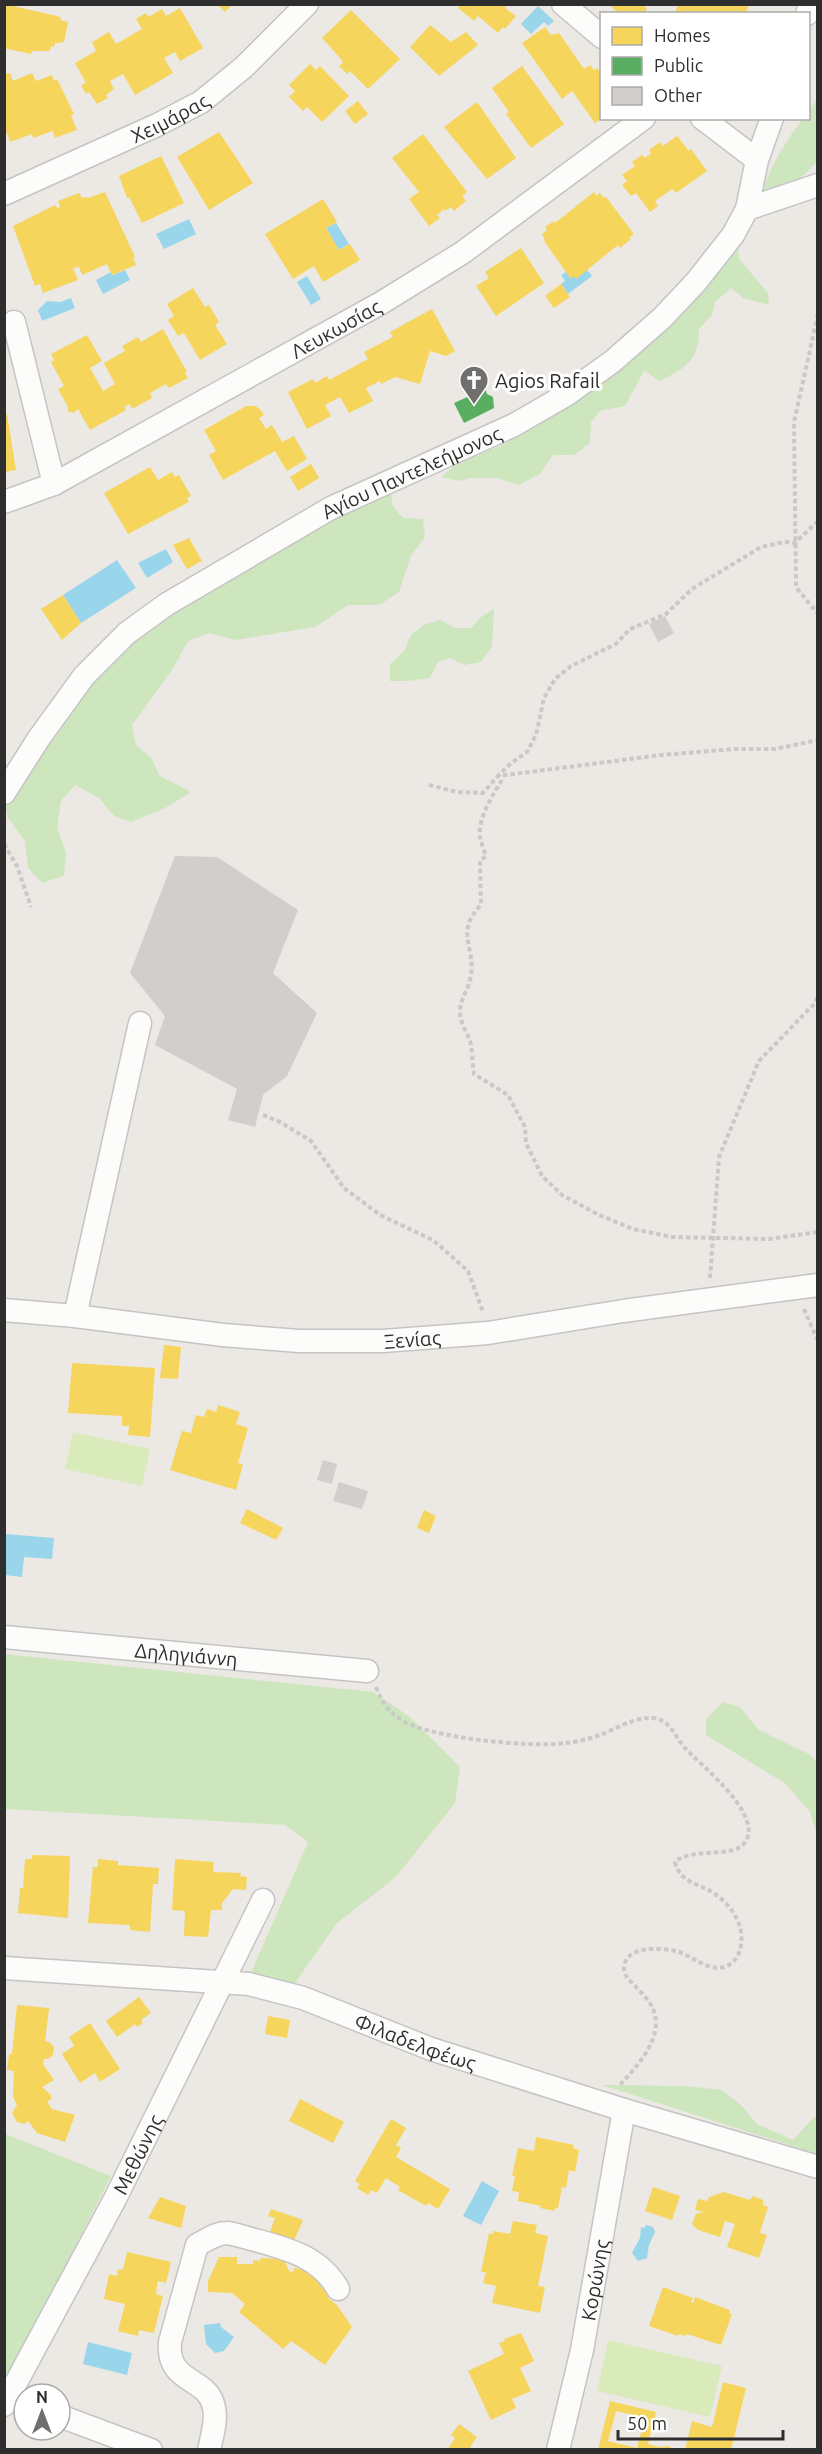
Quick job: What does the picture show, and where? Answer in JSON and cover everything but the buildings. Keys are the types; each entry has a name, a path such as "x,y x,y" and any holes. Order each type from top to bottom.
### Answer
{"street":[{"name":"Χειμάρας","path":"4,194 157,125 201,102 244,67 307,4"},
{"path":"562,4 600,35"},
{"name":"Λευκωσίας","path":"4,502 54,484 381,303 462,253 641,120"},
{"path":"705,120 757,160"},
{"name":"Αγίου Παντελεήμονος","path":"4,793 39,738 84,676 127,633 167,604 330,508 514,425 566,395 613,361 662,318 696,282 726,244 747,209 757,160 771,120"},
{"path":"747,209 818,184"},
{"path":"14,322 54,484"},
{"path":"75,1316 141,1023"},
{"name":"Ξενίας","path":"4,1310 75,1316 223,1335 299,1341 383,1341 488,1333 807,1286"},
{"name":"Δηληγιάννη","path":"4,1637 367,1671"},
{"name":"Μεθώνης","path":"10,2400 115,2199 263,1900"},
{"name":"Φιλαδελφέως","path":"4,1968 249,1984 303,1998 430,2049 624,2110 818,2167"},
{"name":"Κορώνης","path":"558,2450 582,2350 624,2110"},
{"path":"209,2450 215,2418 214,2405 209,2394 172,2365 169,2355 170,2342 197,2245 212,2236 228,2233 291,2250 309,2259 331,2278 338,2289"},
{"path":"72,2420 152,2450"}],"path":[{"path":"818,314 794,422 796,587 818,614"},
{"path":"429,785 457,792 483,793 510,764 527,752 536,735 544,698 555,679 571,666 616,644 630,629 666,614 692,589 760,547 784,542 795,543 818,521"},
{"path":"498,776 661,755 735,749 775,749 818,740"},
{"path":"498,776 501,782 491,797 480,836 486,856 480,861 481,905 470,916 466,939 471,963 470,980 460,1008 462,1026 471,1043 474,1074 508,1095 525,1127 526,1143 542,1176 562,1196 633,1229 672,1237 769,1239 818,1232"},
{"path":"4,844 17,866 31,907"},
{"path":"709,1300 719,1157 759,1061 815,1003 818,995"},
{"path":"263,1115 280,1122 310,1141 344,1188 380,1215 433,1240 468,1271 481,1303 488,1333"},
{"path":"807,1286 818,1341"},
{"path":"367,1671 376,1686 383,1706 402,1721 436,1732 484,1741 528,1746 564,1743 598,1736 627,1723 652,1718 668,1724 683,1746 723,1784 740,1807 749,1829 746,1842 735,1850 693,1852 682,1856 675,1862 677,1870 691,1884 714,1893 730,1908 740,1924 742,1943 737,1959 725,1967 712,1967 678,1952 640,1950 628,1957 624,1967 626,1977 647,1999 655,2014 654,2031 649,2048 636,2066 620,2086 599,2102"}],"green space":[{"path":"817,100 818,161 797,182 762,192 785,144 802,120 810,120 810,110"},
{"path":"738,241 739,259 768,293 769,305 743,298 731,288 715,302 712,315 699,329 697,349 690,362 660,381 644,371 625,406 600,411 591,422 590,443 574,455 553,455 540,474 519,485 497,478 471,478 459,481 441,477 457,464 502,445 563,410 625,364"},
{"path":"391,489 392,505 403,518 423,519 425,537 411,556 399,592 379,605 348,605 315,627 236,640 210,633 188,641 172,670 132,725 136,745 151,758 160,776 191,792 165,808 131,822 114,816 99,798 75,785 61,801 57,828 66,853 64,876 42,883 28,868 25,841 8,818 5,804 60,722 104,665 161,619 260,559"},
{"path":"494,609 492,647 481,662 464,665 450,658 438,662 430,678 390,681 390,664 404,651 411,635 423,625 440,620 455,628 471,628 481,617"},
{"path":"73,1432 150,1449 142,1486 65,1469"},
{"path":"4,1654 373,1692 410,1717 460,1767 455,1803 395,1878 337,1923 293,1986 250,1975 308,1842 285,1825 5,1809"},
{"path":"722,1702 740,1707 759,1730 809,1754 817,1763 817,1836 810,1812 786,1784 706,1735 706,1720"},
{"path":"602,2085 685,2086 722,2090 742,2106 757,2124 793,2140 817,2116 817,2154"},
{"path":"5,2134 111,2176 5,2384"},
{"path":"608,2340 722,2366 710,2417 597,2391"}],"water":[{"path":"538,6 554,21 548,26 544,22 531,34 521,24"},
{"path":"189,219 196,234 164,249 156,234"},
{"path":"336,223 349,244 339,250 326,228"},
{"path":"125,270 130,280 103,294 96,280 111,272 113,275"},
{"path":"587,270 592,276 568,294 561,284 565,281 561,275 566,272 571,278 574,276 576,278"},
{"path":"307,276 321,299 311,305 297,282"},
{"path":"71,298 75,308 42,321 38,310 47,301 61,302"},
{"path":"166,549 173,562 147,578 138,563"},
{"path":"117,560 136,588 81,623 63,595"},
{"path":"5,1534 54,1538 52,1559 24,1557 22,1577 5,1575"},
{"path":"482,2181 499,2191 481,2225 463,2216"},
{"path":"646,2225 653,2227 655,2232 649,2245 647,2258 638,2261 632,2253 640,2238 641,2227 644,2228"},
{"path":"220,2323 221,2327 234,2337 224,2351 215,2353 206,2344 204,2325"},
{"path":"88,2342 132,2353 127,2375 83,2364"}],"place":[{"name":"Agios Rafail","path":"474,406"}]}
